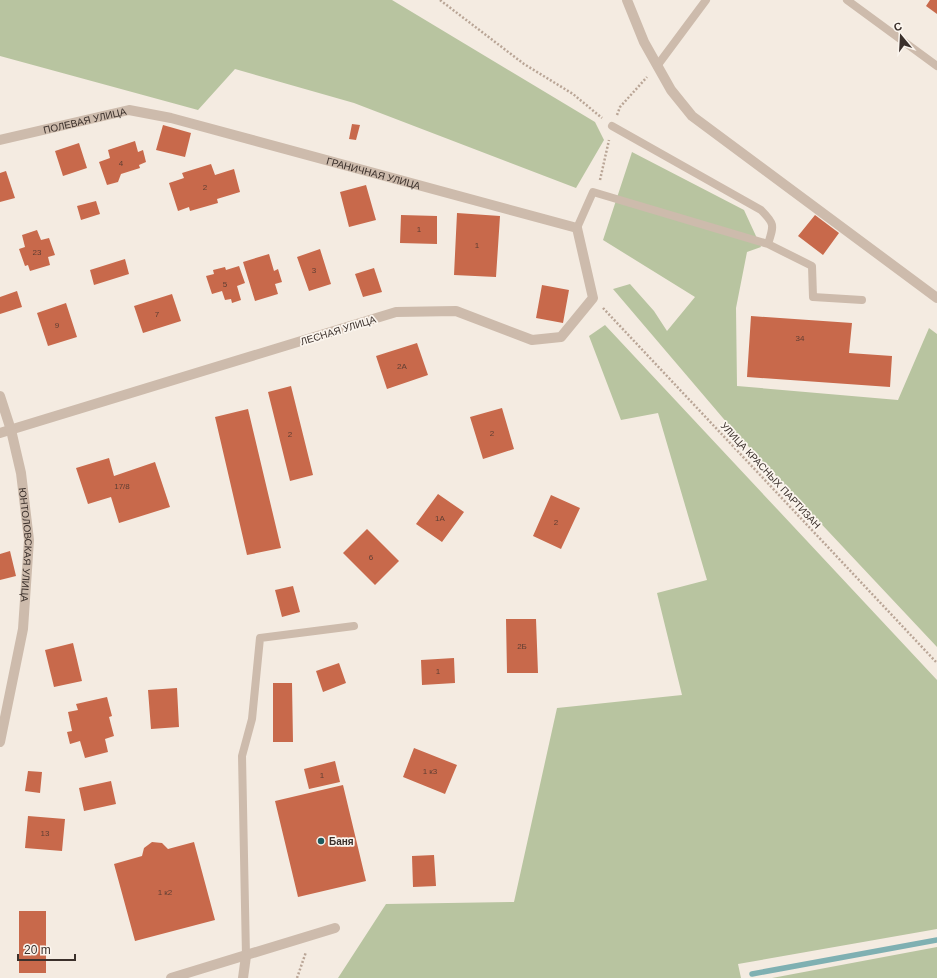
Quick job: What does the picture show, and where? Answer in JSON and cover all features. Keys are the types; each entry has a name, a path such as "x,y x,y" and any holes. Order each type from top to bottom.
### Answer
{"street":[{"path":"627,0 644,42 657,66 671,90 692,116 937,298"},
{"name":"ПОЛЕВАЯ УЛИЦА","path":"0,140 129,110 171,118"},
{"name":"ГРАНИЧНАЯ УЛИЦА","path":"171,118 577,228"},
{"path":"577,228 593,298"},
{"name":"ЛЕСНАЯ УЛИЦА","path":"0,433 396,312 456,311 532,340 561,337 593,298"},
{"name":"ЮНТОЛОВСКАЯ УЛИЦА","path":"0,396 11,430 21,473 29,540 23,629 2,722 0,742"},
{"path":"171,978 335,928"},
{"path":"243,978 246,956"}],"lane":[{"path":"657,66 706,0"},
{"path":"847,0 937,66"},
{"path":"612,126 761,210 771,220 772,231 768,244"},
{"path":"577,228 593,192 768,244 812,266 813,297 862,300"},
{"path":"246,956 242,756 252,719 260,638 354,626"}],"path":[{"path":"440,0 524,64 572,94 612,126"},
{"name":"УЛИЦА КРАСНЫХ ПАРТИЗАН","path":"593,298 937,663"},
{"path":"297,978 312,935"}],"green space":[{"path":"0,0 392,0 595,122 604,140 576,188 354,103 235,69 198,110 0,56"},
{"path":"632,152 744,210 761,247 747,252 736,308 737,386 898,400 929,328 937,334 937,647 734,431 613,289 630,284 654,311 667,331 695,297 603,240"},
{"path":"605,325 937,680 937,929 738,964 741,978 338,978 386,904 514,902 557,708 682,695 657,593 707,580 658,413 621,420 589,336"},
{"path":"937,947 937,978 772,978"}],"building":[{"path":"930,0 937,0 937,14 926,6"},
{"path":"352,124 360,125 356,140 349,139"},
{"path":"163,125 191,133 185,157 156,150"},
{"path":"135,141 138,152 143,150 146,162 139,165 140,168 121,174 118,182 107,185 99,162 110,158 108,150"},
{"path":"79,143 87,168 63,176 55,151"},
{"path":"211,164 215,175 234,169 240,192 217,199 218,203 190,211 189,207 178,211 169,183 184,178 182,173"},
{"path":"6,171 15,198 0,202 0,173"},
{"path":"366,185 376,220 349,227 340,192"},
{"path":"96,201 100,214 81,220 77,206"},
{"path":"457,213 500,216 496,277 454,275"},
{"path":"401,215 437,216 437,244 400,243"},
{"path":"815,215 839,233 823,255 798,236"},
{"path":"37,230 41,240 49,238 55,255 48,257 50,265 30,271 28,265 25,266 19,249 25,247 22,235"},
{"path":"320,249 331,284 309,291 297,257"},
{"path":"269,254 274,271 278,269 282,282 275,284 278,294 255,301 243,262"},
{"path":"125,259 129,274 94,285 90,270"},
{"path":"239,266 245,283 237,286 241,300 232,303 231,299 225,300 222,291 212,294 206,276 214,274 213,270 225,267 226,270"},
{"path":"374,268 382,292 363,297 355,274"},
{"path":"542,285 569,290 563,323 536,318"},
{"path":"17,291 22,307 0,314 0,297"},
{"path":"172,294 181,321 143,333 134,306"},
{"path":"66,303 77,337 48,346 37,313"},
{"path":"751,316 852,323 849,353 892,356 890,387 747,377"},
{"path":"417,343 428,375 387,389 376,356"},
{"path":"291,386 313,475 290,481 268,392"},
{"path":"502,408 514,449 483,459 470,417"},
{"path":"248,409 281,548 247,555 215,417"},
{"path":"109,458 114,476 155,462 170,507 119,523 111,497 88,504 76,468"},
{"path":"438,494 464,512 442,542 416,524"},
{"path":"551,495 580,508 561,549 533,536"},
{"path":"367,529 399,561 375,585 343,553"},
{"path":"10,551 16,576 0,580 0,554"},
{"path":"293,586 300,612 282,617 275,590"},
{"path":"506,619 536,619 538,673 507,673"},
{"path":"73,643 82,681 54,687 45,650"},
{"path":"454,658 455,683 422,685 421,660"},
{"path":"339,663 346,683 323,692 316,671"},
{"path":"273,683 292,683 293,742 273,742"},
{"path":"177,688 179,727 151,729 148,690"},
{"path":"107,697 112,716 109,717 114,736 105,739 108,752 85,758 80,741 70,744 67,732 72,731 68,712 78,710 76,704"},
{"path":"414,748 457,765 445,794 403,777"},
{"path":"335,761 340,782 309,789 304,769"},
{"path":"28,771 42,772 40,793 25,791"},
{"path":"111,781 116,804 84,811 79,788"},
{"name":"Баня","path":"343,785 366,881 298,897 275,801"},
{"path":"28,816 65,819 62,851 25,848"},
{"path":"152,842 162,843 168,849 194,842 215,920 135,941 114,864 142,856 144,848"},
{"path":"434,855 436,886 413,887 412,856"},
{"path":"19,911 46,911 46,973 19,973"}],"waterway":[{"path":"752,974 937,940"}],"place":[{"name":"Баня","path":"321,841"}]}
